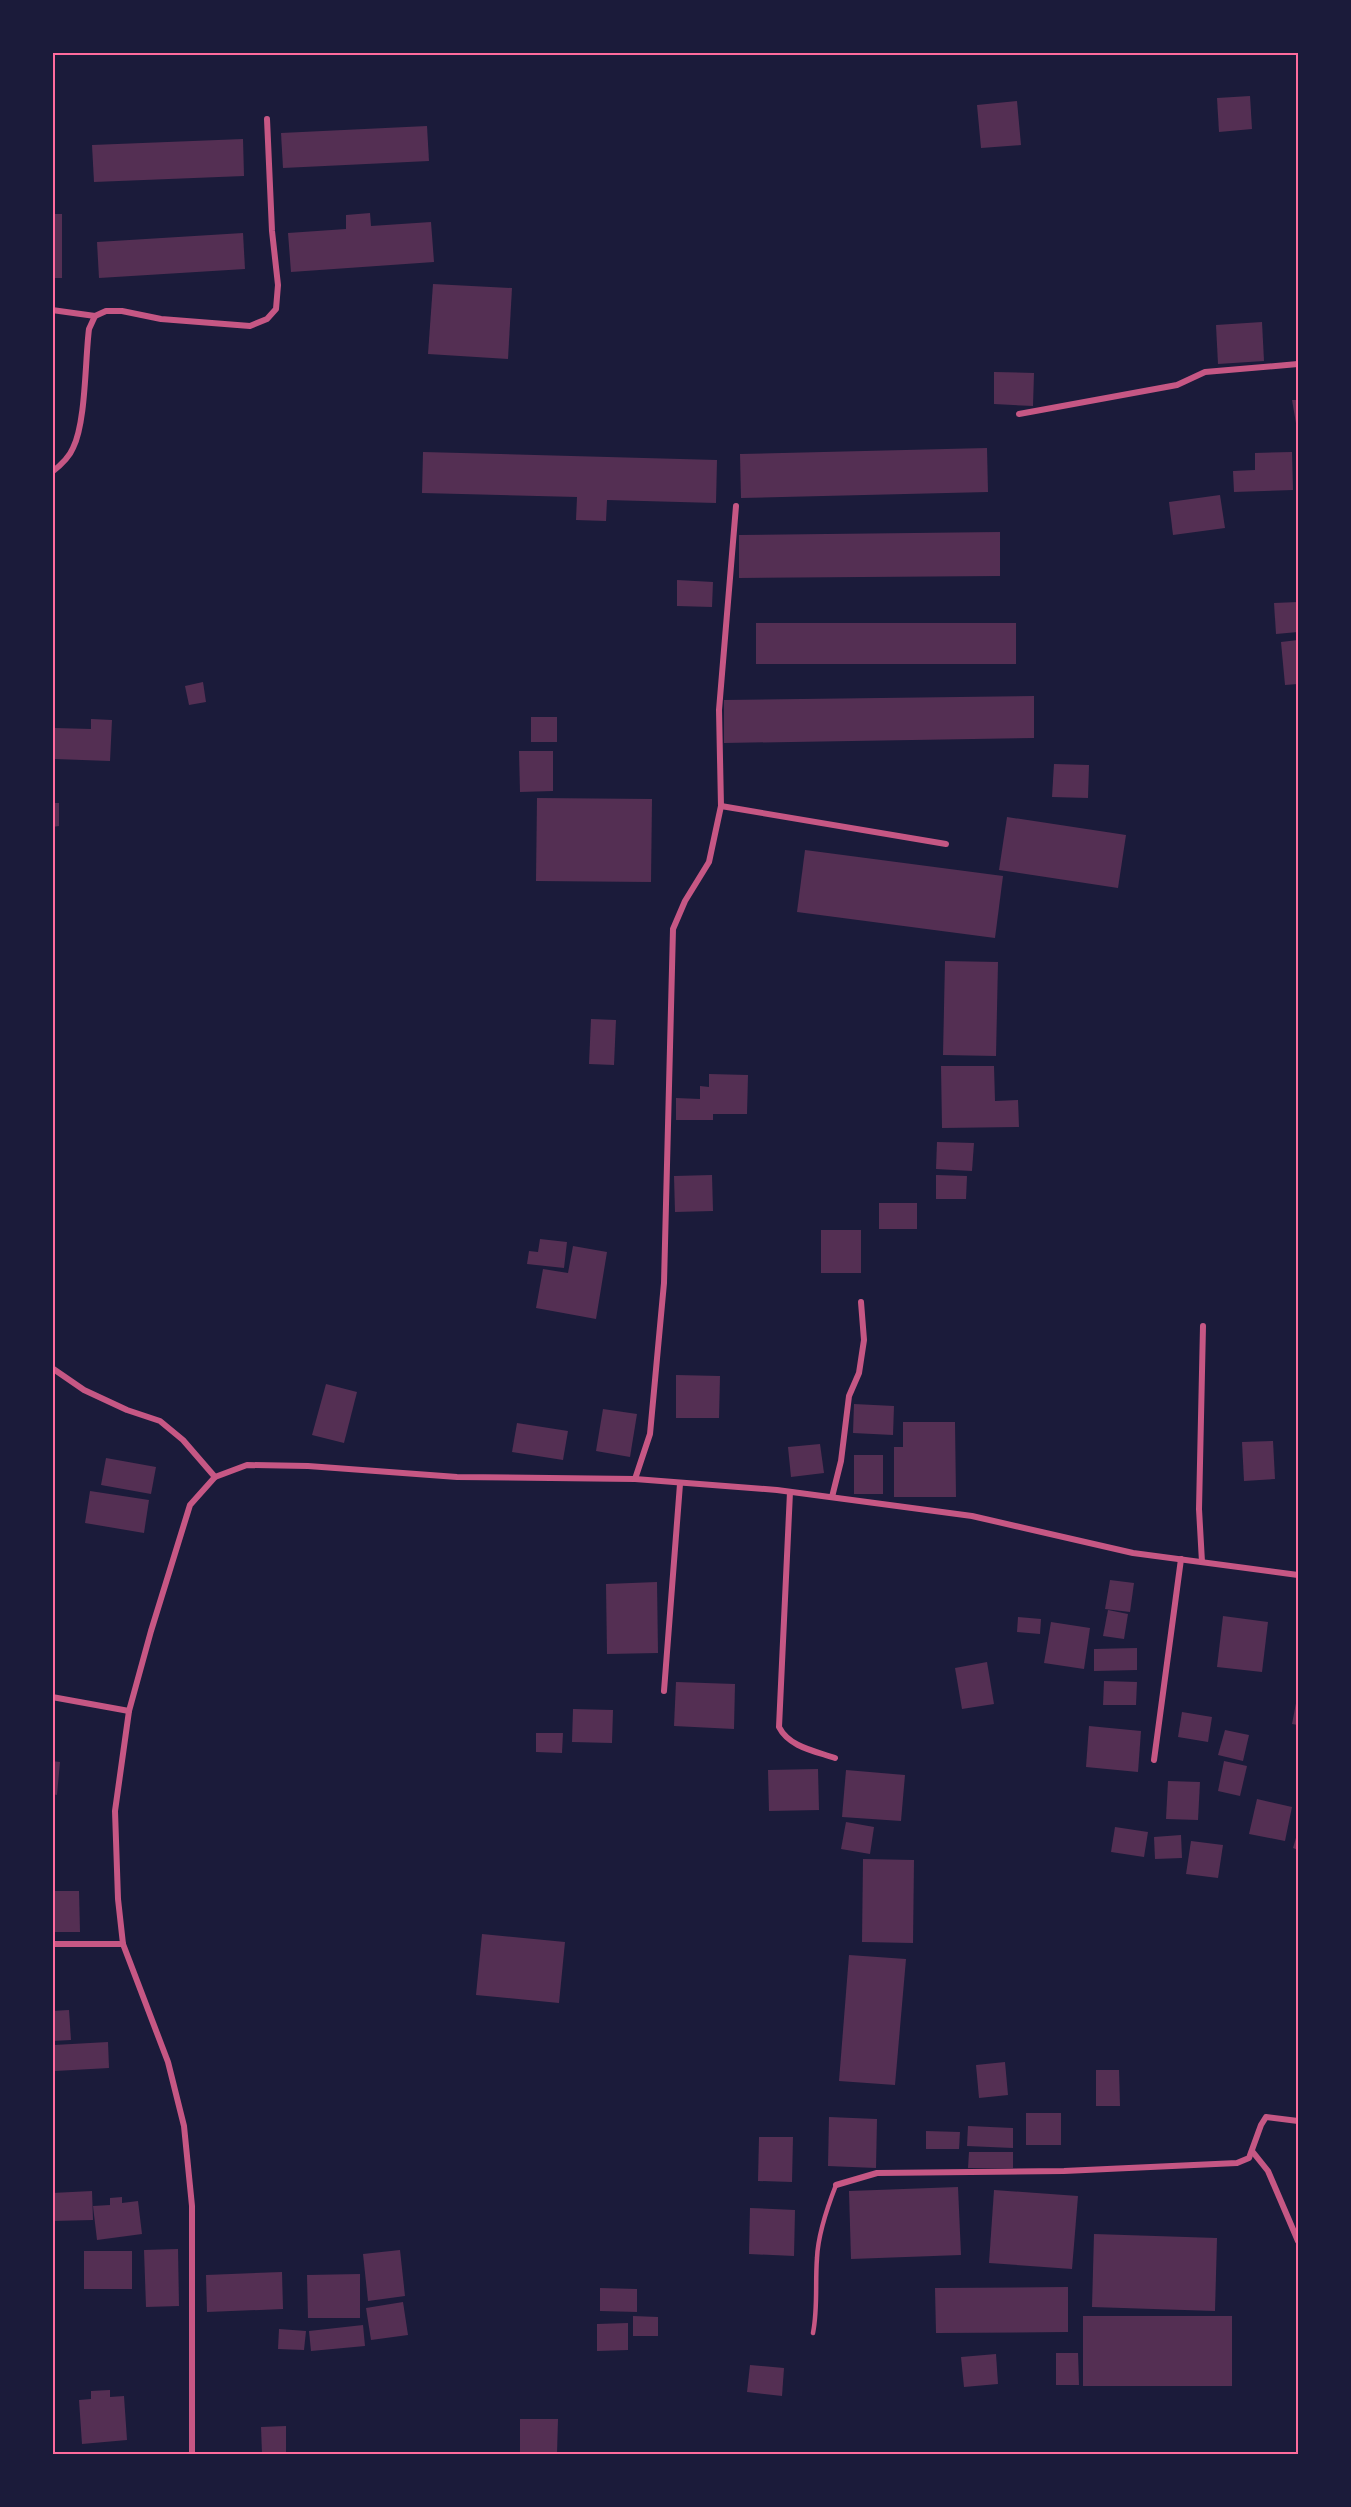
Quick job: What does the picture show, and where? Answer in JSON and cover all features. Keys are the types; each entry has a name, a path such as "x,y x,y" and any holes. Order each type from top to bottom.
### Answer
{"street":[{"path":"52,310 95,316 106,311 122,311 161,319 250,326 267,319 276,309 278,285 272,231 267,119"},
{"path":"52,472 66,461 74,447 81,417 89,329 95,316"},
{"path":"1019,414 1177,385 1205,372 1299,364"},
{"path":"635,1479 650,1434 664,1283 673,929 685,901 709,862 721,806 719,710 736,506"},
{"path":"721,806 946,844"},
{"path":"832,1497 840,1461 849,1396 859,1373 864,1340 861,1302"},
{"path":"1202,1562 1199,1509 1203,1326"},
{"path":"52,1368 84,1390 127,1410 160,1421 183,1440 215,1477"},
{"path":"192,2454 192,2206 184,2126 168,2062 123,1944 118,1899 115,1811 129,1711 190,1505 215,1477 247,1466 308,1466 457,1477 635,1479 790,1491 972,1516 1133,1553 1299,1575"},
{"path":"664,1690 680,1484"},
{"path":"790,1491 779,1727 783,1736 792,1743 835,1758"},
{"path":"1154,1760 1181,1559"},
{"path":"52,1696 129,1711"},
{"path":"52,1944 123,1944"},
{"path":"836,2185 877,2173 1065,2170 1237,2163 1249,2158 1266,2117 1299,2121"},
{"path":"1251,2151 1268,2171 1299,2241"}],"lane":[{"path":"813,2333 817,2316 817,2255 827,2210 836,2185"}],"building":[{"path":"1250,96 1252,129 1219,132 1217,98"},
{"path":"1017,101 1021,145 981,148 977,105"},
{"path":"427,126 429,161 283,168 281,133"},
{"path":"243,139 244,176 94,182 92,145"},
{"path":"370,213 371,226 431,222 434,262 291,272 288,233 346,229 346,215"},
{"path":"52,214 62,214 62,278 52,278"},
{"path":"243,233 245,269 99,278 97,242"},
{"path":"433,284 512,288 508,359 428,354"},
{"path":"1262,322 1264,361 1218,364 1216,325"},
{"path":"994,372 1034,373 1033,406 994,404"},
{"path":"1292,400 1298,400 1298,429 1297,429"},
{"path":"987,448 988,492 741,498 740,454"},
{"path":"423,452 717,460 716,503 607,500 606,521 576,520 577,497 422,493"},
{"path":"1292,452 1293,490 1234,492 1233,471 1255,470 1255,453"},
{"path":"1220,495 1225,528 1173,535 1169,502"},
{"path":"1000,532 1000,576 739,578 739,535"},
{"path":"677,580 713,582 712,607 677,606"},
{"path":"1298,602 1298,632 1276,634 1274,603"},
{"path":"756,623 1016,623 1016,664 756,664"},
{"path":"1298,640 1298,684 1285,685 1281,642"},
{"path":"203,682 206,702 189,705 185,686"},
{"path":"1034,696 1034,738 724,743 724,700"},
{"path":"531,717 557,717 557,742 531,742"},
{"path":"91,719 112,720 110,761 55,759 55,728 91,729"},
{"path":"519,751 553,751 553,791 520,792"},
{"path":"1054,764 1089,765 1088,798 1052,797"},
{"path":"537,798 652,799 651,882 536,881"},
{"path":"52,803 59,803 59,826 52,827"},
{"path":"1007,817 1126,835 1118,888 999,870"},
{"path":"805,850 1003,876 995,938 797,912"},
{"path":"945,961 998,962 996,1056 943,1055"},
{"path":"591,1019 616,1020 614,1065 589,1064"},
{"path":"941,1066 994,1066 995,1101 1018,1100 1019,1127 942,1128"},
{"path":"709,1074 748,1075 747,1114 713,1114 713,1120 676,1120 676,1098 700,1099 700,1086 709,1087"},
{"path":"937,1142 974,1143 972,1171 936,1169"},
{"path":"712,1175 713,1211 675,1212 674,1176"},
{"path":"936,1175 967,1176 966,1199 936,1199"},
{"path":"879,1203 917,1203 917,1229 879,1229"},
{"path":"821,1230 861,1230 861,1273 821,1273"},
{"path":"540,1239 567,1242 564,1268 527,1264 529,1251 538,1252"},
{"path":"573,1246 607,1252 596,1319 536,1308 543,1269 568,1273"},
{"path":"676,1375 720,1376 719,1418 676,1418"},
{"path":"326,1384 357,1392 344,1443 312,1435"},
{"path":"854,1404 894,1406 893,1435 853,1433"},
{"path":"603,1409 637,1414 630,1457 596,1451"},
{"path":"903,1422 955,1422 956,1497 894,1497 894,1447 903,1447"},
{"path":"517,1423 568,1431 563,1460 512,1452"},
{"path":"1273,1441 1275,1479 1244,1481 1242,1442"},
{"path":"820,1444 824,1473 791,1477 788,1447"},
{"path":"854,1455 883,1455 883,1494 854,1494"},
{"path":"106,1458 156,1467 151,1494 101,1485"},
{"path":"90,1491 149,1500 144,1533 85,1523"},
{"path":"1110,1580 1134,1583 1130,1612 1105,1609"},
{"path":"657,1582 658,1653 607,1654 606,1584"},
{"path":"1108,1610 1128,1614 1124,1639 1103,1636"},
{"path":"1223,1616 1268,1622 1262,1672 1217,1667"},
{"path":"1018,1617 1041,1619 1040,1634 1017,1632"},
{"path":"1051,1622 1090,1628 1084,1669 1044,1663"},
{"path":"1137,1648 1137,1670 1094,1671 1094,1649"},
{"path":"987,1662 994,1704 962,1709 955,1668"},
{"path":"1104,1681 1137,1682 1136,1705 1103,1705"},
{"path":"676,1682 735,1684 734,1729 674,1726"},
{"path":"1298,1698 1298,1725 1292,1724"},
{"path":"573,1709 613,1710 612,1743 572,1742"},
{"path":"1182,1712 1212,1717 1208,1742 1178,1737"},
{"path":"1089,1726 1141,1731 1138,1772 1086,1767"},
{"path":"1225,1730 1249,1735 1243,1761 1218,1755"},
{"path":"536,1733 563,1733 562,1753 536,1752"},
{"path":"52,1761 60,1762 57,1795 52,1794"},
{"path":"1224,1761 1247,1766 1240,1796 1218,1791"},
{"path":"818,1769 819,1810 769,1811 768,1770"},
{"path":"846,1770 905,1775 901,1821 842,1817"},
{"path":"1168,1781 1200,1782 1198,1820 1166,1819"},
{"path":"1257,1799 1292,1807 1285,1841 1249,1834"},
{"path":"846,1822 874,1827 870,1854 841,1849"},
{"path":"1115,1827 1148,1832 1144,1857 1111,1852"},
{"path":"1298,1831 1298,1850 1293,1848"},
{"path":"1181,1835 1182,1858 1155,1859 1154,1837"},
{"path":"1191,1841 1223,1845 1218,1878 1186,1874"},
{"path":"863,1859 914,1860 913,1943 862,1942"},
{"path":"52,1891 79,1891 80,1932 52,1932"},
{"path":"482,1934 565,1942 559,2003 476,1995"},
{"path":"849,1955 906,1959 895,2085 839,2081"},
{"path":"69,2010 71,2040 52,2041 52,2011"},
{"path":"108,2042 109,2068 55,2071 54,2045"},
{"path":"1005,2062 1008,2095 979,2098 976,2065"},
{"path":"1096,2070 1119,2070 1120,2106 1096,2106"},
{"path":"1026,2113 1061,2113 1061,2145 1026,2145"},
{"path":"829,2117 877,2119 876,2168 828,2166"},
{"path":"968,2126 1013,2128 1013,2148 967,2146"},
{"path":"926,2131 960,2132 959,2149 926,2149"},
{"path":"759,2137 793,2137 792,2182 758,2181"},
{"path":"969,2152 1013,2152 1013,2168 968,2168"},
{"path":"958,2187 961,2255 851,2259 849,2191"},
{"path":"994,2190 1078,2196 1072,2269 989,2263"},
{"path":"92,2191 93,2220 52,2221 52,2193"},
{"path":"122,2197 122,2203 138,2201 142,2234 97,2240 93,2206 110,2205 110,2198"},
{"path":"750,2208 795,2210 794,2256 749,2254"},
{"path":"1094,2234 1217,2238 1215,2311 1092,2307"},
{"path":"178,2249 179,2306 146,2307 144,2250"},
{"path":"400,2250 405,2296 368,2301 363,2254"},
{"path":"84,2251 132,2251 132,2289 84,2289"},
{"path":"282,2272 283,2309 207,2312 206,2275"},
{"path":"360,2274 360,2318 308,2318 307,2275"},
{"path":"1068,2287 1068,2332 936,2333 935,2288"},
{"path":"600,2288 637,2289 637,2312 600,2311"},
{"path":"403,2302 408,2335 371,2340 366,2308"},
{"path":"633,2316 658,2317 658,2336 633,2336"},
{"path":"1083,2316 1232,2316 1232,2386 1083,2386"},
{"path":"628,2323 628,2350 597,2351 597,2324"},
{"path":"363,2325 365,2346 311,2351 309,2331"},
{"path":"279,2329 306,2331 304,2350 278,2349"},
{"path":"1056,2353 1078,2353 1079,2385 1056,2385"},
{"path":"996,2354 998,2384 964,2387 961,2357"},
{"path":"750,2365 784,2368 782,2396 747,2392"},
{"path":"110,2390 110,2397 124,2396 127,2440 82,2444 79,2400 91,2399 91,2391"},
{"path":"520,2419 558,2419 557,2454 520,2453"},
{"path":"286,2426 286,2453 262,2454 261,2427"}]}
